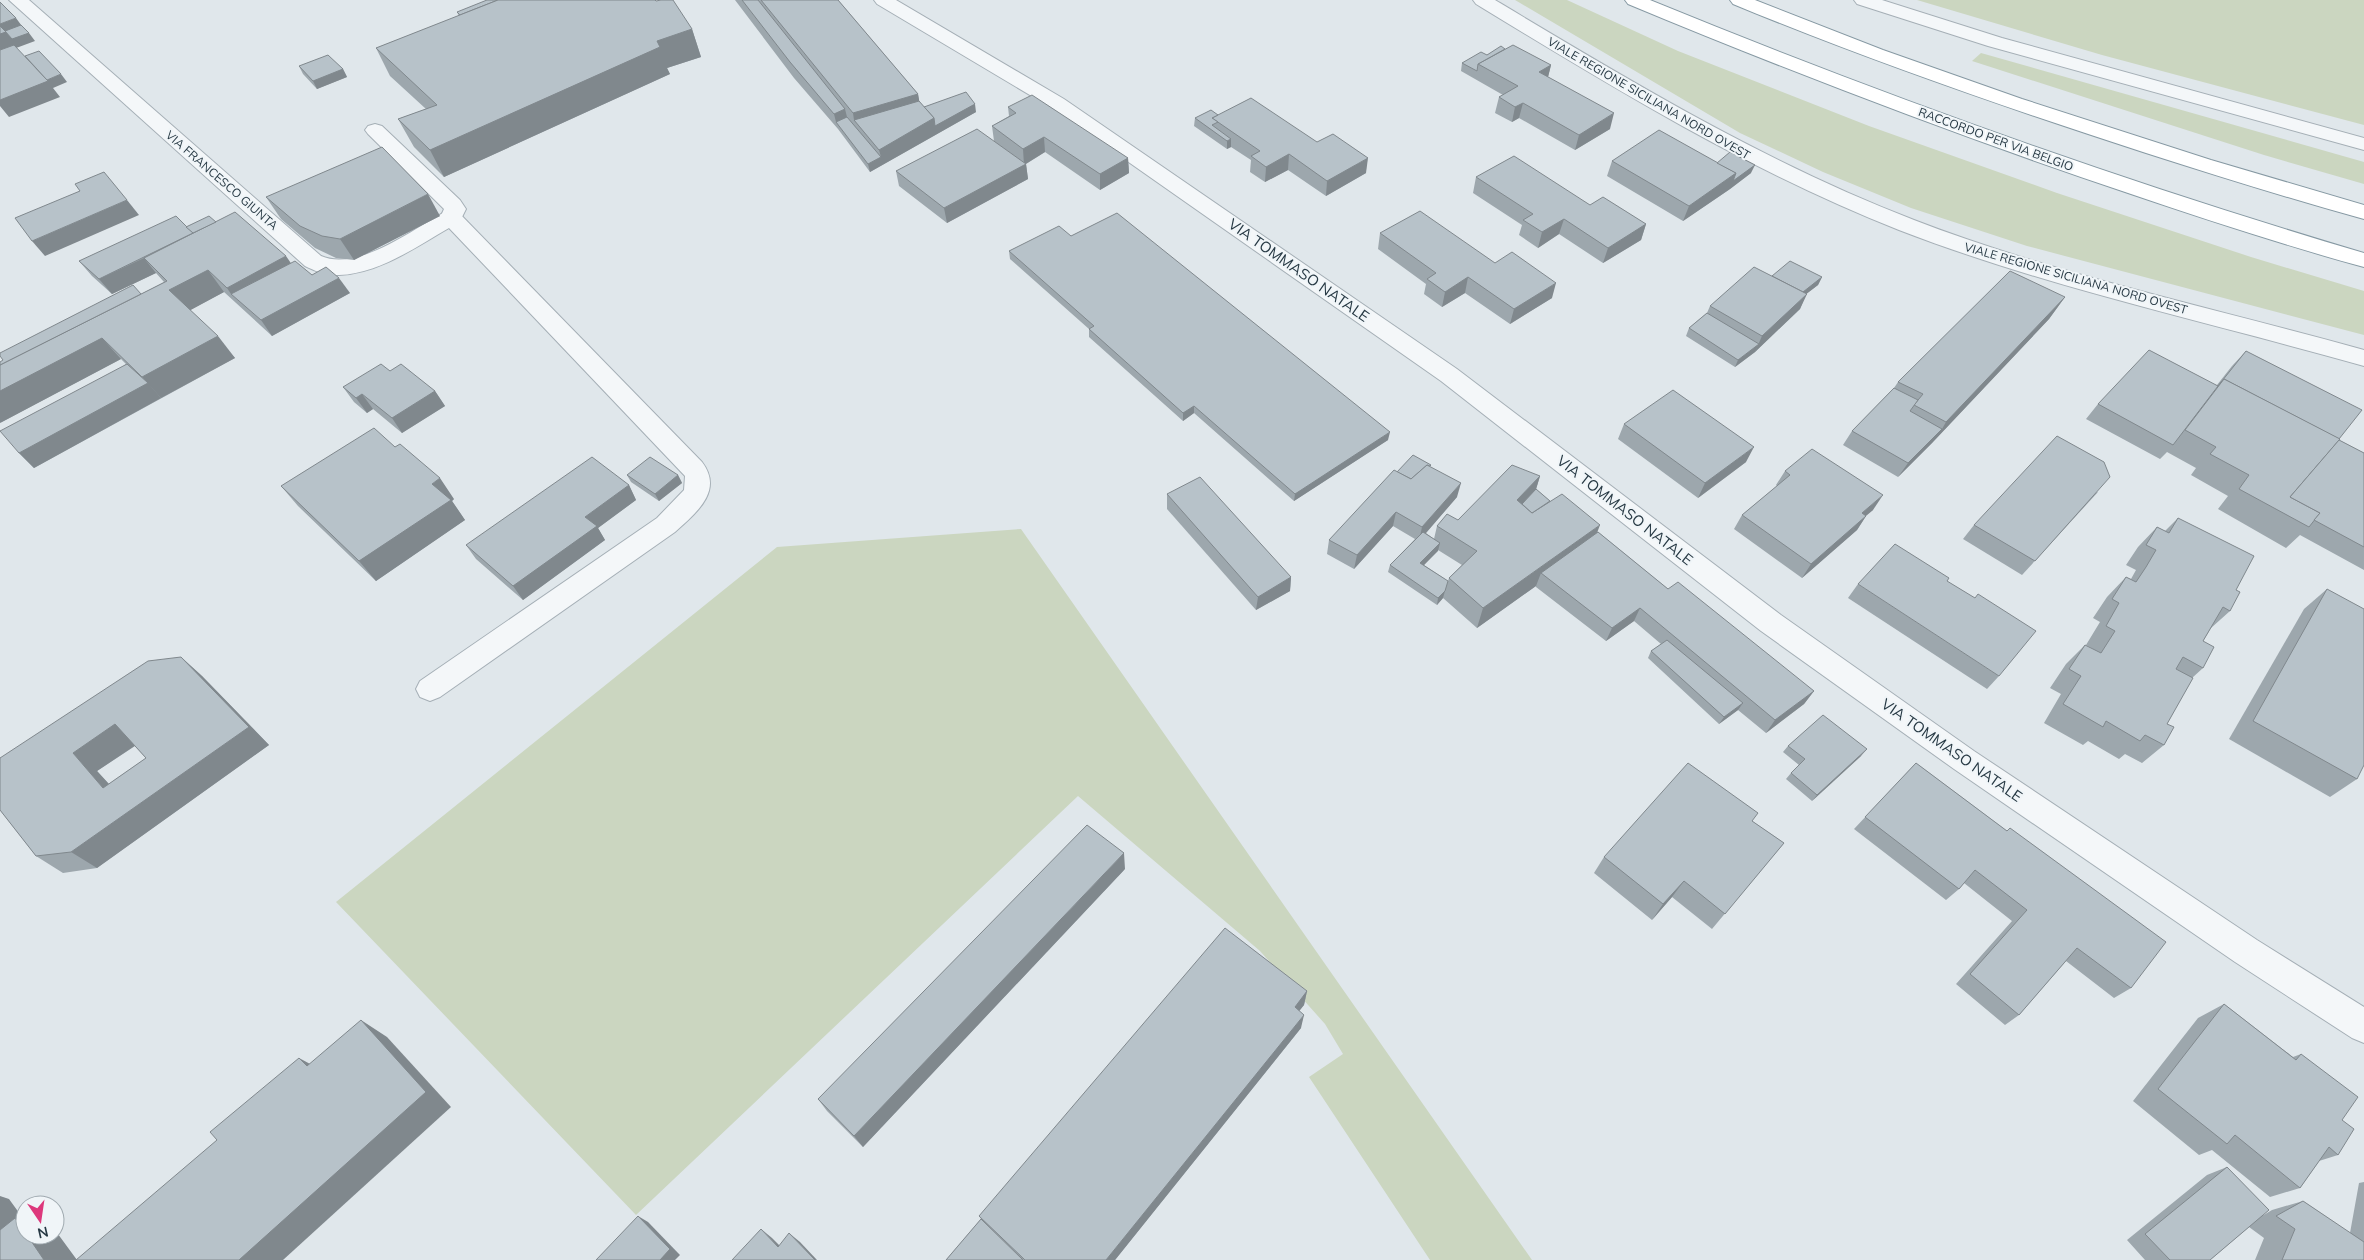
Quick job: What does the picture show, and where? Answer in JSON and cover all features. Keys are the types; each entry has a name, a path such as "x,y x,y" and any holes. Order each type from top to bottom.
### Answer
{"highway":[{"name":"RACCORDO PER VIA BELGIO","path":"1634,0 1827,78 2051,160 2180,204 2364,260"},
{"path":"1739,0 1922,71 2038,111 2192,161 2364,212"}],"street":[{"name":"VIA FRANCESCO GIUNTA","path":"18,0 313,261 325,266 352,266 369,261 451,218"},
{"name":"VIA TOMMASO NATALE","path":"883,0 1057,102 1449,375 1771,623 1932,737 2246,951 2364,1026"},
{"name":"VIALE REGIONE SICILIANA NORD OVEST","path":"1482,0 1623,86 1729,145 1817,188 1906,225 2009,261 2364,358"},
{"path":"1863,0 2005,45 2364,144"},
{"path":"375,130 452,205 455,209 451,218 683,456 698,475 697,488 688,505 666,525 430,689"}],"green space":[{"path":"1515,0 1567,0 1678,51 1869,126 2057,193 2251,257 2364,291 2364,335 2027,246 1911,208 1823,172 1740,133"},
{"path":"1917,0 2364,0 2364,125 2102,55"},
{"path":"1981,53 2364,162 2364,184 2264,155 1972,61"},
{"path":"1021,529 1532,1260 1430,1260 1309,1077 1343,1054 1325,1024 1260,951 1078,796 636,1215 336,902 777,547"}],"building":[{"path":"487,0 498,0 460,15 457,12"},
{"path":"498,0 673,0 692,29 657,41 660,47 430,150 398,119 437,105 376,48"},
{"path":"742,0 758,0 845,109 834,114 790,62"},
{"path":"761,0 838,0 918,94 853,113"},
{"path":"0,2 16,18 0,24"},
{"path":"21,25 29,33 12,39 5,31"},
{"path":"0,26 6,32 0,34"},
{"path":"14,45 48,81 0,100 0,50"},
{"path":"1513,45 1551,65 1539,72 1614,113 1579,135 1523,103 1515,107 1499,97 1518,86 1478,64"},
{"path":"1501,46 1505,49 1478,64 1477,71 1462,63 1481,52 1487,55"},
{"path":"39,51 61,74 47,80 25,56"},
{"path":"328,55 343,69 313,81 299,66"},
{"path":"966,92 975,104 935,126 934,118 924,107"},
{"path":"1032,95 1128,158 1100,174 1044,137 1023,149 992,126 1016,113 1008,107"},
{"path":"1251,98 1317,142 1333,134 1368,158 1327,181 1289,154 1266,167 1251,156 1260,151 1212,118"},
{"path":"919,101 934,118 879,150 854,120"},
{"path":"1211,110 1218,115 1212,118 1218,122 1212,125 1231,139 1227,141 1195,118"},
{"path":"847,117 881,157 868,164 836,122"},
{"path":"977,129 1026,164 944,208 896,171"},
{"path":"1659,130 1736,173 1689,206 1612,161"},
{"path":"382,147 428,194 340,239 322,236 300,226 266,197"},
{"path":"1730,152 1755,165 1733,181 1736,173 1717,163"},
{"path":"1514,156 1590,205 1603,197 1646,224 1608,248 1564,219 1542,232 1523,220 1533,214 1476,177"},
{"path":"104,172 127,200 32,241 15,218 80,191 75,184"},
{"path":"1420,211 1495,263 1512,252 1556,283 1514,309 1468,277 1445,292 1427,279 1436,273 1380,233"},
{"path":"235,212 286,256 227,288 208,270 169,290 218,336 142,377 102,338 0,391 0,365 167,281 144,258"},
{"path":"1117,213 1390,432 1295,494 1194,406 1183,413 1089,329 1094,326 1009,251 1059,226 1071,236"},
{"path":"176,216 193,233 99,279 79,261"},
{"path":"209,216 216,222 193,233 186,227"},
{"path":"295,261 312,275 326,267 339,278 261,320 231,294"},
{"path":"1790,261 1822,277 1803,292 1772,276"},
{"path":"1754,267 1807,294 1762,336 1710,306"},
{"path":"2010,271 2065,297 1946,422 1914,405 1923,394 1898,382"},
{"path":"133,285 141,294 0,365 0,362 3,360 0,353"},
{"path":"1707,313 1759,344 1738,360 1689,328"},
{"path":"2149,350 2218,386 2173,445 2098,404"},
{"path":"2246,351 2362,410 2339,439 2224,379 2218,386"},
{"path":"127,364 148,383 19,453 0,431"},
{"path":"381,364 390,371 401,364 435,391 392,418 362,394 356,398 343,387"},
{"path":"2224,379 2340,439 2290,497 2320,513 2309,527 2239,489 2249,475 2210,454 2216,447 2185,430"},
{"path":"1894,388 1918,400 1910,411 1942,429 1908,463 1852,431"},
{"path":"1673,390 1754,447 1705,483 1624,424"},
{"path":"374,428 395,447 400,444 440,478 432,484 451,500 359,561 281,486"},
{"path":"2057,436 2104,462 2110,477 2035,561 1974,525"},
{"path":"2339,440 2364,453 2364,547 2314,520 2320,513 2290,497"},
{"path":"1812,449 1883,495 1862,513 1866,516 1811,564 1742,515 1790,475 1785,471"},
{"path":"1413,455 1431,465 1427,465 1411,479 1397,472"},
{"path":"592,457 629,485 585,517 597,526 513,586 466,545"},
{"path":"650,457 678,475 655,494 627,475"},
{"path":"1427,465 1461,483 1422,527 1396,512 1357,555 1329,540 1394,470 1411,479"},
{"path":"1512,465 1540,476 1517,500 1532,513 1562,494 1600,525 1483,608 1449,578 1477,551 1437,526 1447,514 1458,520"},
{"path":"1200,477 1291,577 1258,597 1167,494"},
{"path":"1536,489 1550,501 1532,513 1522,504"},
{"path":"2178,518 2254,556 2236,590 2240,592 2230,611 2223,607 2203,641 2214,647 2203,668 2183,657 2176,669 2193,678 2167,724 2174,727 2164,745 2145,735 2140,741 2106,721 2103,727 2063,704 2081,676 2069,669 2085,645 2101,653 2115,631 2106,626 2119,603 2112,599 2126,577 2136,582 2146,567 2156,550 2146,545 2157,527 2169,533"},
{"path":"1423,532 1440,543 1420,563 1448,581 1445,591 1438,598 1390,565"},
{"path":"1598,532 1668,589 1678,582 1814,691 1775,720 1640,608 1612,628 1541,573"},
{"path":"1895,544 1949,578 1947,581 1975,598 1978,594 2036,631 1999,676 1858,584"},
{"path":"2327,589 2364,609 2364,765 2357,779 2253,721"},
{"path":"1667,640 1743,703 1724,717 1651,651"},
{"path":"181,657 249,727 71,852 36,856 0,810 0,758 148,661","holes":["115,724 146,758 103,788 73,753"]},
{"path":"1823,715 1867,749 1817,795 1791,773 1805,759 1788,746"},
{"path":"1688,763 1758,813 1752,821 1784,843 1725,914 1684,881 1663,904 1604,857"},
{"path":"1916,763 2007,831 2010,828 2166,942 2131,988 2077,948 2019,1015 1970,974 2027,910 1975,870 1959,889 1865,817"},
{"path":"1087,825 1124,853 854,1136 818,1099"},
{"path":"1225,928 1307,991 1295,1007 1304,1015 1106,1260 1025,1260 979,1216"},
{"path":"2224,1004 2296,1060 2301,1054 2358,1097 2342,1120 2354,1129 2338,1155 2329,1147 2300,1188 2235,1135 2227,1144 2158,1089"},
{"path":"361,1020 426,1092 239,1260 76,1260 217,1140 210,1132 299,1058 307,1066"},
{"path":"2227,1167 2269,1210 2210,1260 2170,1260 2145,1234"},
{"path":"2303,1201 2364,1242 2364,1260 2282,1260 2295,1229 2276,1216"},
{"path":"638,1216 670,1249 660,1260 596,1260"},
{"path":"15,1218 15,1245 34,1245 44,1260 0,1260 0,1230"},
{"path":"981,1219 1023,1260 946,1260"},
{"path":"761,1229 778,1247 789,1233 815,1260 732,1260"}]}
